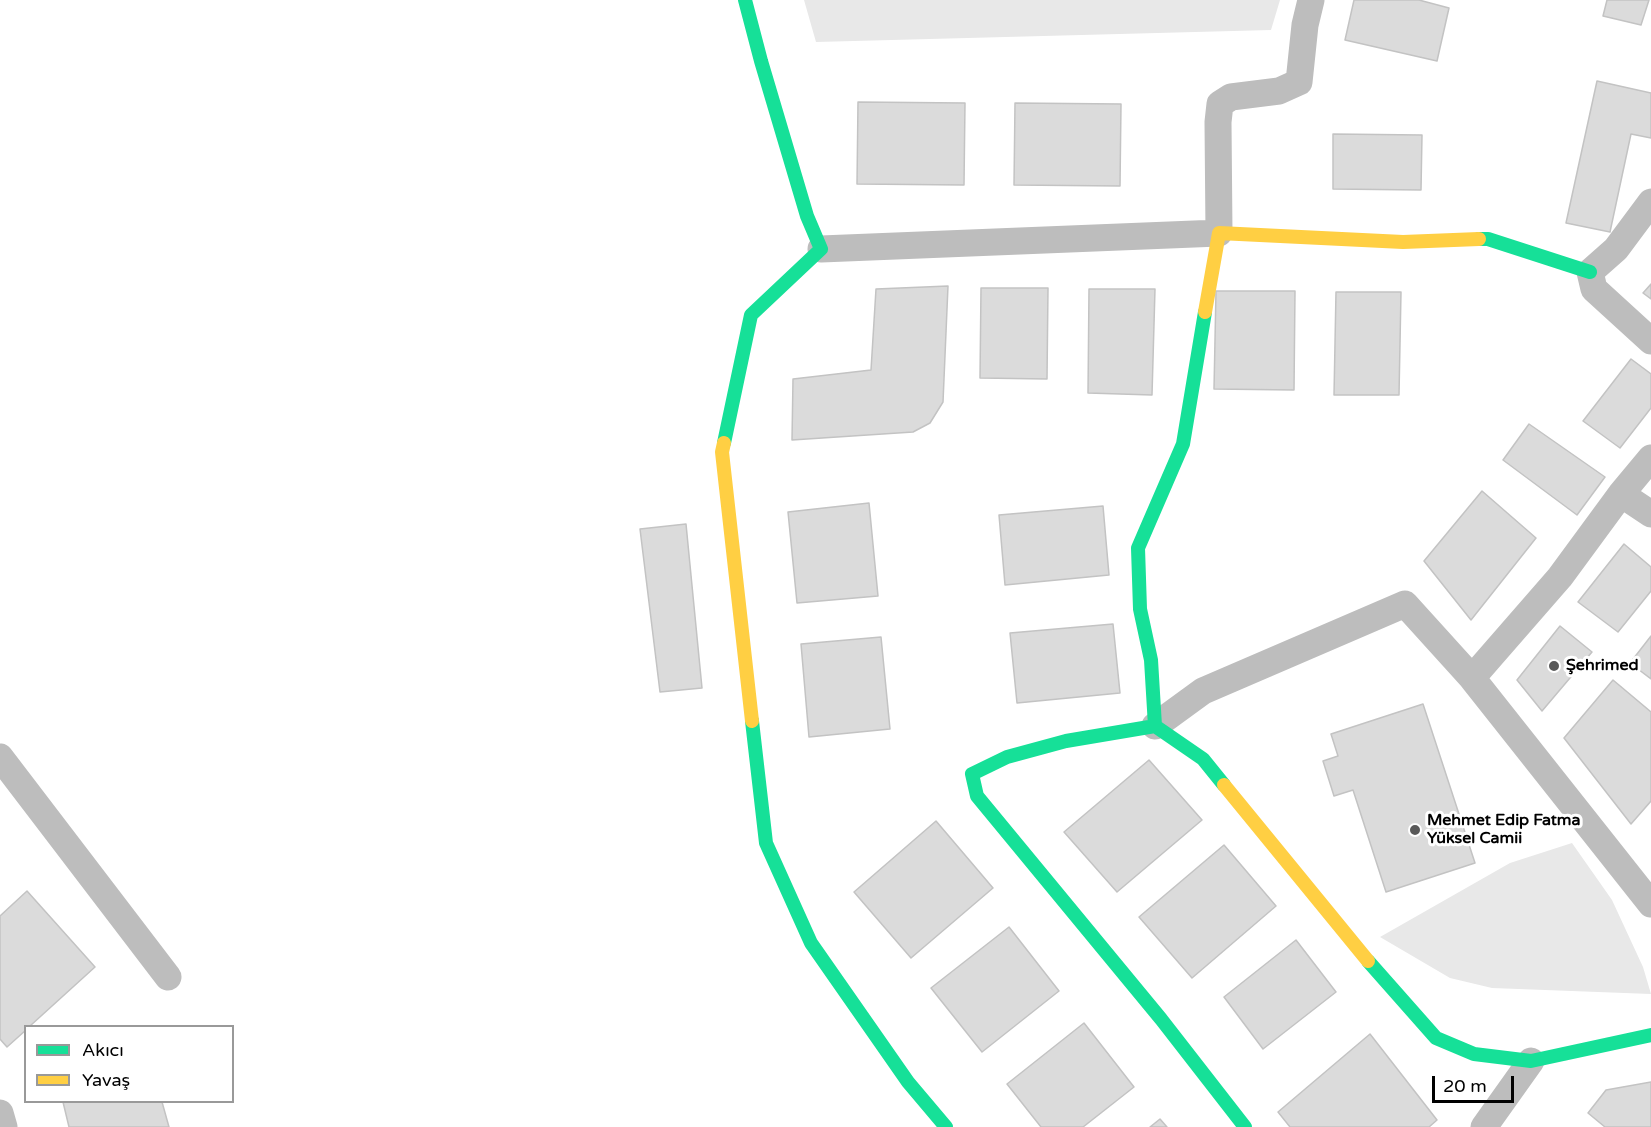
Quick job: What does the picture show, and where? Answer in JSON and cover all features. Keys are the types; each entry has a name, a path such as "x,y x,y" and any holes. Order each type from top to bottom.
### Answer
{"street":[{"path":"745,0 807,216 821,249"},
{"path":"1155,726 1151,660 1140,609 1138,548 1183,444 1219,233 1218,122 1220,104 1231,97 1279,91 1299,82 1305,25 1311,0"},
{"path":"1590,272 1616,249 1651,202"},
{"path":"946,1127 908,1082 811,943 766,843 722,452 751,315 821,249 1219,233 1403,242 1488,239 1590,272"},
{"path":"1590,272 1594,289 1651,341"},
{"path":"1472,678 1560,577 1621,494 1651,458"},
{"path":"1621,494 1651,514"},
{"path":"1245,1127 1161,1019 976,796 972,774 1007,757 1066,741 1155,726 1203,691 1405,604 1472,678 1651,904"},
{"path":"1155,726 1203,759 1371,965 1436,1038 1474,1054 1531,1061 1651,1035"},
{"path":"0,757 168,977"},
{"path":"1484,1127 1531,1061"},
{"path":"0,1113 4,1127"}],"shaded area":[{"path":"804,0 1280,0 1271,30 816,42"},
{"path":"1572,843 1612,900 1643,967 1651,994 1492,988 1450,978 1380,937 1510,863"}],"building":[{"path":"1354,0 1419,0 1449,8 1437,61 1345,40"},
{"path":"1607,0 1649,0 1641,25 1603,16"},
{"path":"1597,81 1651,93 1651,138 1631,134 1610,232 1566,223"},
{"path":"858,102 965,103 964,185 857,184"},
{"path":"1015,103 1121,104 1120,186 1014,185"},
{"path":"1333,134 1422,135 1421,190 1333,189"},
{"path":"1651,284 1651,299 1643,293"},
{"path":"948,286 943,402 930,423 913,432 792,440 793,379 871,370 876,289"},
{"path":"981,288 1048,288 1047,379 980,378"},
{"path":"1089,289 1155,289 1152,395 1088,393"},
{"path":"1216,291 1295,291 1294,390 1214,389"},
{"path":"1336,292 1401,292 1399,395 1334,395"},
{"path":"1631,359 1651,374 1651,408 1620,448 1583,421"},
{"path":"1529,424 1605,477 1577,515 1503,460"},
{"path":"1482,491 1536,538 1471,620 1424,561"},
{"path":"869,503 878,596 797,603 788,512"},
{"path":"1103,506 1109,575 1005,585 999,515"},
{"path":"686,524 702,688 660,692 640,529"},
{"path":"1624,544 1651,567 1651,591 1618,632 1578,602"},
{"path":"1113,624 1120,693 1017,703 1010,633"},
{"name":"Şehrimed","path":"1560,626 1592,652 1542,711 1517,680"},
{"path":"1651,636 1651,679 1630,663"},
{"path":"881,637 890,729 809,737 801,644"},
{"path":"1613,680 1651,712 1651,801 1631,824 1564,738"},
{"name":"Mehmet Edip Fatma Yüksel Camii","path":"1423,704 1475,863 1386,892 1353,790 1334,796 1323,761 1338,756 1331,734"},
{"path":"1149,760 1202,820 1117,892 1064,832"},
{"path":"936,821 993,888 911,958 854,892"},
{"path":"1224,845 1276,906 1192,978 1139,917"},
{"path":"27,891 95,967 31,1025 24,1025 24,1032 7,1047 0,1039 0,916"},
{"path":"1009,927 1059,991 982,1052 931,988"},
{"path":"1296,940 1336,992 1263,1049 1224,997"},
{"path":"1084,1023 1134,1087 1083,1127 1041,1127 1007,1084"},
{"path":"1370,1034 1437,1120 1429,1127 1290,1127 1278,1112"},
{"path":"1651,1082 1651,1127 1605,1127 1588,1113 1606,1090"},
{"path":"63,1103 162,1103 169,1127 69,1127"},
{"path":"1160,1119 1167,1127 1150,1127"}],"traffic: fast":[{"path":"724,443 751,315 821,249 807,216 745,0"},
{"path":"1479,239 1488,239 1590,272"},
{"path":"1155,726 1151,660 1140,609 1138,548 1183,444 1205,312"},
{"path":"752,721 766,843 811,943 908,1082 946,1127"},
{"path":"1224,785 1203,759 1155,726 1066,741 1007,757 972,774 977,796 1161,1019 1245,1127"},
{"path":"1368,961 1436,1038 1474,1054 1531,1061 1651,1035"}],"traffic: slow":[{"path":"1205,312 1219,233 1403,242 1479,239"},
{"path":"724,443 722,452 752,721"},
{"path":"1224,785 1368,961"}],"place":[{"name":"Şehrimed","path":"1554,666"},
{"name":"Mehmet Edip Fatma Yüksel Camii","path":"1415,830"}]}
